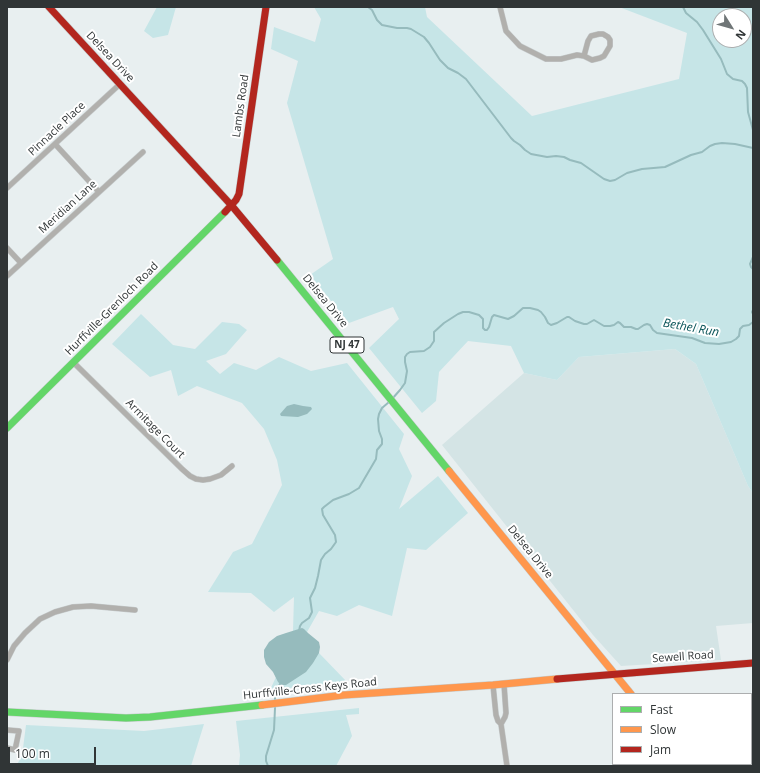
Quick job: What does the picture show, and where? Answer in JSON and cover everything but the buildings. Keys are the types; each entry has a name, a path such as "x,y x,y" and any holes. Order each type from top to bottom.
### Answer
{"main road":[{"name":"Delsea Drive","path":"49,7 232,206 630,693"},
{"name":"Lambs Road","path":"232,206 239,194 266,7"},
{"name":"Hurffville-Grenloch Road","path":"7,428 232,206"},
{"name":"Sewell Road","path":"615,674 753,663"},
{"name":"Hurffville-Cross Keys Road","path":"7,712 126,718 150,717 344,695 493,685 615,674"}],"street":[{"path":"500,7 506,31 520,46 546,58 561,59 577,55 584,56 592,60 600,58 604,56 610,46 610,40 608,37 603,34 591,36 584,56"},
{"name":"Pinnacle Place","path":"8,184 55,144 120,84"},
{"path":"55,144 99,192"},
{"name":"Meridian Lane","path":"7,276 143,152"},
{"path":"7,248 21,263"},
{"name":"Armitage Court","path":"73,362 190,476 196,479 210,479 221,475 232,466"},
{"path":"7,660 14,646 25,633 40,619 55,612 73,607 91,606 135,610"},
{"path":"504,684 506,713 502,724 507,766"},
{"path":"493,685 496,715 498,721 502,724"},
{"path":"7,730 19,732 15,750 7,748"}],"shaded area":[{"path":"157,7 176,7 168,35 153,38 144,31"},
{"path":"314,7 425,7 427,17 532,116 679,79 687,33 619,7 753,7 753,493 748,486 696,364 675,349 579,357 557,380 524,373 511,346 468,341 439,372 436,401 422,413 369,348 399,319 393,307 349,323 310,275 333,259 287,103 298,61 271,49 274,27 315,42 321,19"},
{"path":"141,314 173,345 195,349 222,322 239,324 247,330 226,354 206,361 220,374 234,363 256,370 279,357 311,371 347,363 404,434 399,449 412,476 399,509 438,476 468,513 426,550 407,548 392,616 359,605 337,616 319,611 307,632 319,653 347,682 270,690 276,677 264,654 293,631 294,597 274,612 251,593 208,592 233,552 252,544 282,485 277,460 264,429 242,403 197,386 178,396 171,370 150,377 112,344"},
{"path":"675,349 696,364 748,486 753,493 753,623 716,626 721,660 621,666 593,635 442,445 524,373 557,380 579,357"},
{"path":"294,404 311,407 312,409 307,414 298,417 281,416 280,414 287,406"},
{"path":"302,628 319,642 319,653 306,672 286,685 281,685 266,664 264,650 269,642 277,636"},
{"path":"359,708 359,714 346,715 352,736 336,766 239,766 240,755 236,721"},
{"path":"204,724 191,766 16,766 22,756 26,725 144,731"}],"waterway":[{"path":"368,7 372,10 377,20 382,25 411,29 424,37 440,60 448,68 466,79 511,138 531,154 547,157 564,157 581,163 604,179 610,181 615,180 627,173 642,169 665,167 691,155 702,152 715,144 735,144 753,148"},
{"path":"683,7 686,13 697,22 703,30 721,59 727,74 733,79 742,81 745,84 747,88 748,112 753,130"},
{"path":"753,257 750,264 753,269"},
{"name":"Bethel Run","path":"392,399 405,383 407,371 405,357 407,354 410,352 424,351 430,347 434,341 434,332 444,323 463,312 479,315 483,319 483,328 485,330 489,327 494,315 508,319 523,308 530,308 541,312 551,325 567,317 584,324 594,320 604,326 610,326 618,322 624,327 636,329 647,324 650,325 657,333 692,338 705,343 719,344 731,342 736,339 739,336 740,329 743,326 749,325 753,322"},
{"name":"Bethel Run","path":"753,310 753,314"},
{"name":"Bethel Run","path":"299,631 302,623 309,618 312,612 310,598 315,588 321,560 336,542 335,535 323,515 322,509 333,500 349,494 359,488 376,459 377,450 382,444 378,419 382,408 389,402"},
{"name":"Bethel Run","path":"268,766 266,756 274,730 275,694 281,682"}],"traffic: fast":[{"path":"7,428 225,212"},
{"path":"277,260 449,471"},
{"path":"7,712 126,718 150,717 262,705"}],"traffic: slow":[{"path":"449,471 630,693"},
{"path":"262,705 344,695 557,679"}],"traffic: jam":[{"path":"49,7 232,206 277,260"},
{"path":"225,212 236,200 239,194 266,7"},
{"path":"557,679 753,663"}]}
